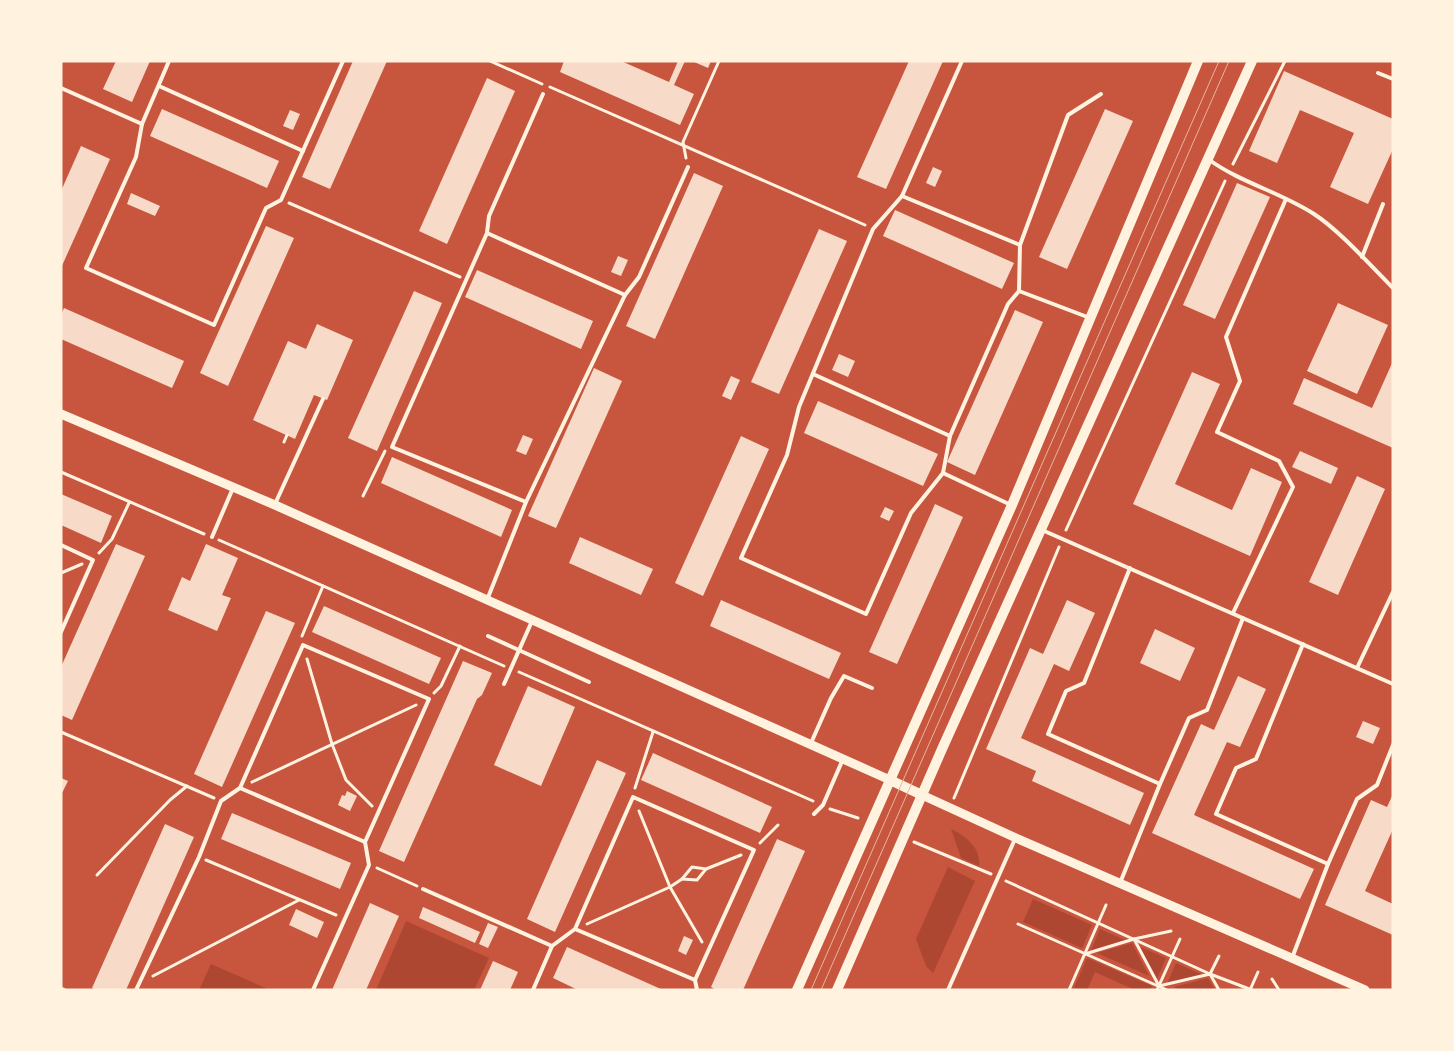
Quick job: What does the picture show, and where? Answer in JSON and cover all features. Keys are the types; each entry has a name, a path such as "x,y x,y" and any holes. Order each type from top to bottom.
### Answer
{"main road":[{"path":"797,990 1012,505 1092,318 1198,61"},
{"path":"837,990 922,795 1252,61"},
{"path":"890,780 922,795"}],"street":[{"path":"61,414 274,505 890,780"},
{"path":"922,795 1120,884 1365,990"}],"lane":[{"path":"169,61 142,124 136,157 86,268 214,325 266,208 281,200 343,61"},
{"path":"962,61 902,196 873,228 798,407 787,455 741,558 866,614 911,513 943,473 950,436 1008,304 1019,291 1020,245 1068,115 1101,94"},
{"path":"1378,73 1393,79"},
{"path":"159,86 303,151"},
{"path":"61,88 142,124"},
{"path":"526,502 392,447 487,233 489,216 543,94"},
{"path":"1207,159 1228,174 1286,199 1316,215 1393,288"},
{"path":"487,600 526,502 625,294 639,277 688,167"},
{"path":"902,196 1020,245"},
{"path":"1233,614 1293,487 1279,461 1217,432 1240,380 1226,338 1286,199"},
{"path":"1362,257 1383,204"},
{"path":"487,233 625,294"},
{"path":"1019,291 1092,318"},
{"path":"813,374 950,436"},
{"path":"274,505 323,399"},
{"path":"943,473 1012,505"},
{"path":"212,537 232,488"},
{"path":"1042,530 1393,684"},
{"path":"61,545 93,560 61,632"},
{"path":"1130,568 1084,683 1066,691 1048,734 1160,784"},
{"path":"1357,668 1393,592"},
{"path":"1120,884 1160,784 1190,718 1206,710 1243,618"},
{"path":"504,684 532,621"},
{"path":"488,636 589,682"},
{"path":"1302,644 1256,759 1236,768 1216,814 1328,864"},
{"path":"136,990 199,857 221,802 240,788 303,646 428,699 365,842 369,865 313,990"},
{"path":"810,745 831,698 844,676 872,688"},
{"path":"1292,958 1328,864 1357,799 1377,785 1393,745"},
{"path":"814,814 823,805 843,759"},
{"path":"240,788 365,842"},
{"path":"533,990 552,946 576,929 633,797 754,850 695,980 697,990"},
{"path":"948,990 1016,838"},
{"path":"424,889 552,946"},
{"path":"576,929 695,980"}],"path":[{"path":"490,61 873,228"},
{"path":"688,167 683,142 719,61"},
{"path":"951,808 968,760 1062,539 1228,174 1285,61"},
{"path":"281,200 466,280"},
{"path":"284,442 287,435"},
{"path":"363,496 385,451 392,447"},
{"path":"61,472 653,732 823,805 858,818"},
{"path":"61,572 93,560 112,540 129,503"},
{"path":"323,586 302,636 303,646 332,744 346,780 378,812"},
{"path":"240,788 428,699 441,686 460,646"},
{"path":"61,732 221,802"},
{"path":"653,732 640,768 633,797 670,887 707,952"},
{"path":"98,875 170,800 188,786"},
{"path":"576,929 670,887 682,879 692,867 706,869 754,850 778,825"},
{"path":"913,842 998,877 1210,974 1250,989 1258,972"},
{"path":"199,857 344,918"},
{"path":"369,865 424,889"},
{"path":"682,879 698,880 706,869"},
{"path":"138,984 299,900"},
{"path":"1069,990 1106,905"},
{"path":"1018,924 1158,988 1167,990"},
{"path":"1085,954 1134,939 1171,931"},
{"path":"1134,939 1158,988"},
{"path":"1158,988 1180,939"},
{"path":"1158,988 1210,974 1219,956"},
{"path":"1210,974 1219,990"},
{"path":"1272,979 1278,990"}],"shaded area":[{"path":"951,829 962,835 975,848 978,854 979,866 961,858"},
{"path":"948,867 975,881 933,973 926,966 916,939"},
{"path":"1033,899 1092,925 1082,948 1023,922"},
{"path":"406,921 489,958 474,990 376,990"},
{"path":"1100,929 1125,940 1091,950"},
{"path":"1132,943 1149,976 1097,953"},
{"path":"1138,946 1166,958 1157,979"},
{"path":"1087,958 1152,986 1150,990 1135,990 1095,972 1087,990 1073,990"},
{"path":"1176,963 1203,975 1167,984"},
{"path":"211,964 270,990 199,990"},
{"path":"1208,978 1215,990 1180,990 1174,987"}],"building":[{"path":"116,61 150,61 132,102 103,89"},
{"path":"353,61 387,61 330,189 302,177"},
{"path":"564,61 621,61 669,82 678,61 685,61 674,85 694,94 680,125 560,72"},
{"path":"692,61 711,61 708,68"},
{"path":"909,61 943,61 886,189 857,177"},
{"path":"1284,71 1393,119 1393,149 1368,204 1330,187 1354,133 1300,110 1277,163 1249,151"},
{"path":"487,78 515,91 447,244 419,231"},
{"path":"162,109 279,161 267,188 150,136"},
{"path":"1105,109 1133,121 1067,269 1039,257"},
{"path":"290,110 300,114 293,130 283,126"},
{"path":"81,146 110,159 61,268 61,191"},
{"path":"933,167 942,171 935,187 926,183"},
{"path":"694,173 723,186 655,339 626,326"},
{"path":"1237,183 1270,197 1215,319 1183,305"},
{"path":"131,193 160,206 155,216 127,204"},
{"path":"895,210 1014,263 1002,289 883,236"},
{"path":"266,226 294,238 228,386 200,373"},
{"path":"819,229 847,241 779,394 751,382"},
{"path":"618,256 628,260 621,276 611,272"},
{"path":"477,270 593,321 581,349 465,297"},
{"path":"414,291 442,303 377,451 348,438"},
{"path":"1338,303 1388,325 1357,394 1307,371"},
{"path":"64,308 184,361 172,388 61,339 61,315"},
{"path":"1015,310 1043,322 975,475 947,462"},
{"path":"317,324 353,340 327,400 314,395 295,439 253,420 288,341 306,349"},
{"path":"839,354 855,361 848,377 832,370"},
{"path":"1393,361 1393,448 1293,404 1304,378 1372,408"},
{"path":"594,368 622,381 556,528 528,516"},
{"path":"1192,372 1220,384 1175,484 1232,510 1251,468 1282,482 1250,556 1133,504"},
{"path":"731,376 740,380 731,400 722,396"},
{"path":"818,401 938,454 923,486 804,433"},
{"path":"523,435 533,439 526,455 516,451"},
{"path":"741,436 769,449 703,596 675,583"},
{"path":"1300,451 1338,468 1331,484 1292,467"},
{"path":"392,457 512,510 501,537 381,483"},
{"path":"1357,476 1385,489 1338,595 1309,582"},
{"path":"61,494 112,516 101,543 61,525"},
{"path":"935,504 963,517 897,664 869,652"},
{"path":"885,507 894,511 889,521 880,517"},
{"path":"580,537 653,569 641,595 569,563"},
{"path":"116,544 145,556 72,720 61,715 61,667"},
{"path":"206,544 238,558 222,595 231,598 217,631 168,610 182,577 190,581"},
{"path":"721,600 841,653 829,679 710,626"},
{"path":"1067,600 1095,613 1069,671 1054,664 1021,738 1144,793 1130,825 1032,781 1036,771 986,749 1030,648 1043,654"},
{"path":"324,606 441,658 429,684 312,632"},
{"path":"266,611 295,623 222,787 194,774"},
{"path":"1155,629 1195,648 1180,681 1140,663"},
{"path":"463,661 492,673 482,695 477,699 404,862 379,851"},
{"path":"1238,676 1266,689 1240,747 1227,742 1194,815 1314,869 1300,899 1152,833 1201,724 1214,730"},
{"path":"528,686 575,707 541,786 494,765"},
{"path":"1363,721 1380,728 1373,744 1356,737"},
{"path":"653,753 772,807 760,833 641,780"},
{"path":"597,760 626,773 555,932 527,919"},
{"path":"61,778 68,781 61,795"},
{"path":"347,791 357,796 350,811 338,805 342,795 345,796"},
{"path":"1393,794 1393,829 1365,891 1393,904 1393,935 1325,905 1371,800 1387,807"},
{"path":"232,813 351,863 340,889 221,839"},
{"path":"165,824 194,837 126,990 96,990 92,988"},
{"path":"777,839 805,851 743,990 716,990 711,987"},
{"path":"370,903 399,916 366,990 332,990"},
{"path":"423,907 480,932 475,943 419,918"},
{"path":"296,909 324,922 317,938 289,925"},
{"path":"488,923 498,927 488,948 479,944"},
{"path":"684,936 693,940 686,955 678,951"},
{"path":"567,947 663,990 578,990 553,978"},
{"path":"493,961 518,972 510,990 480,990"}],"tram line":[{"path":"811,990 1219,61"},
{"path":"821,990 1229,61"}]}
